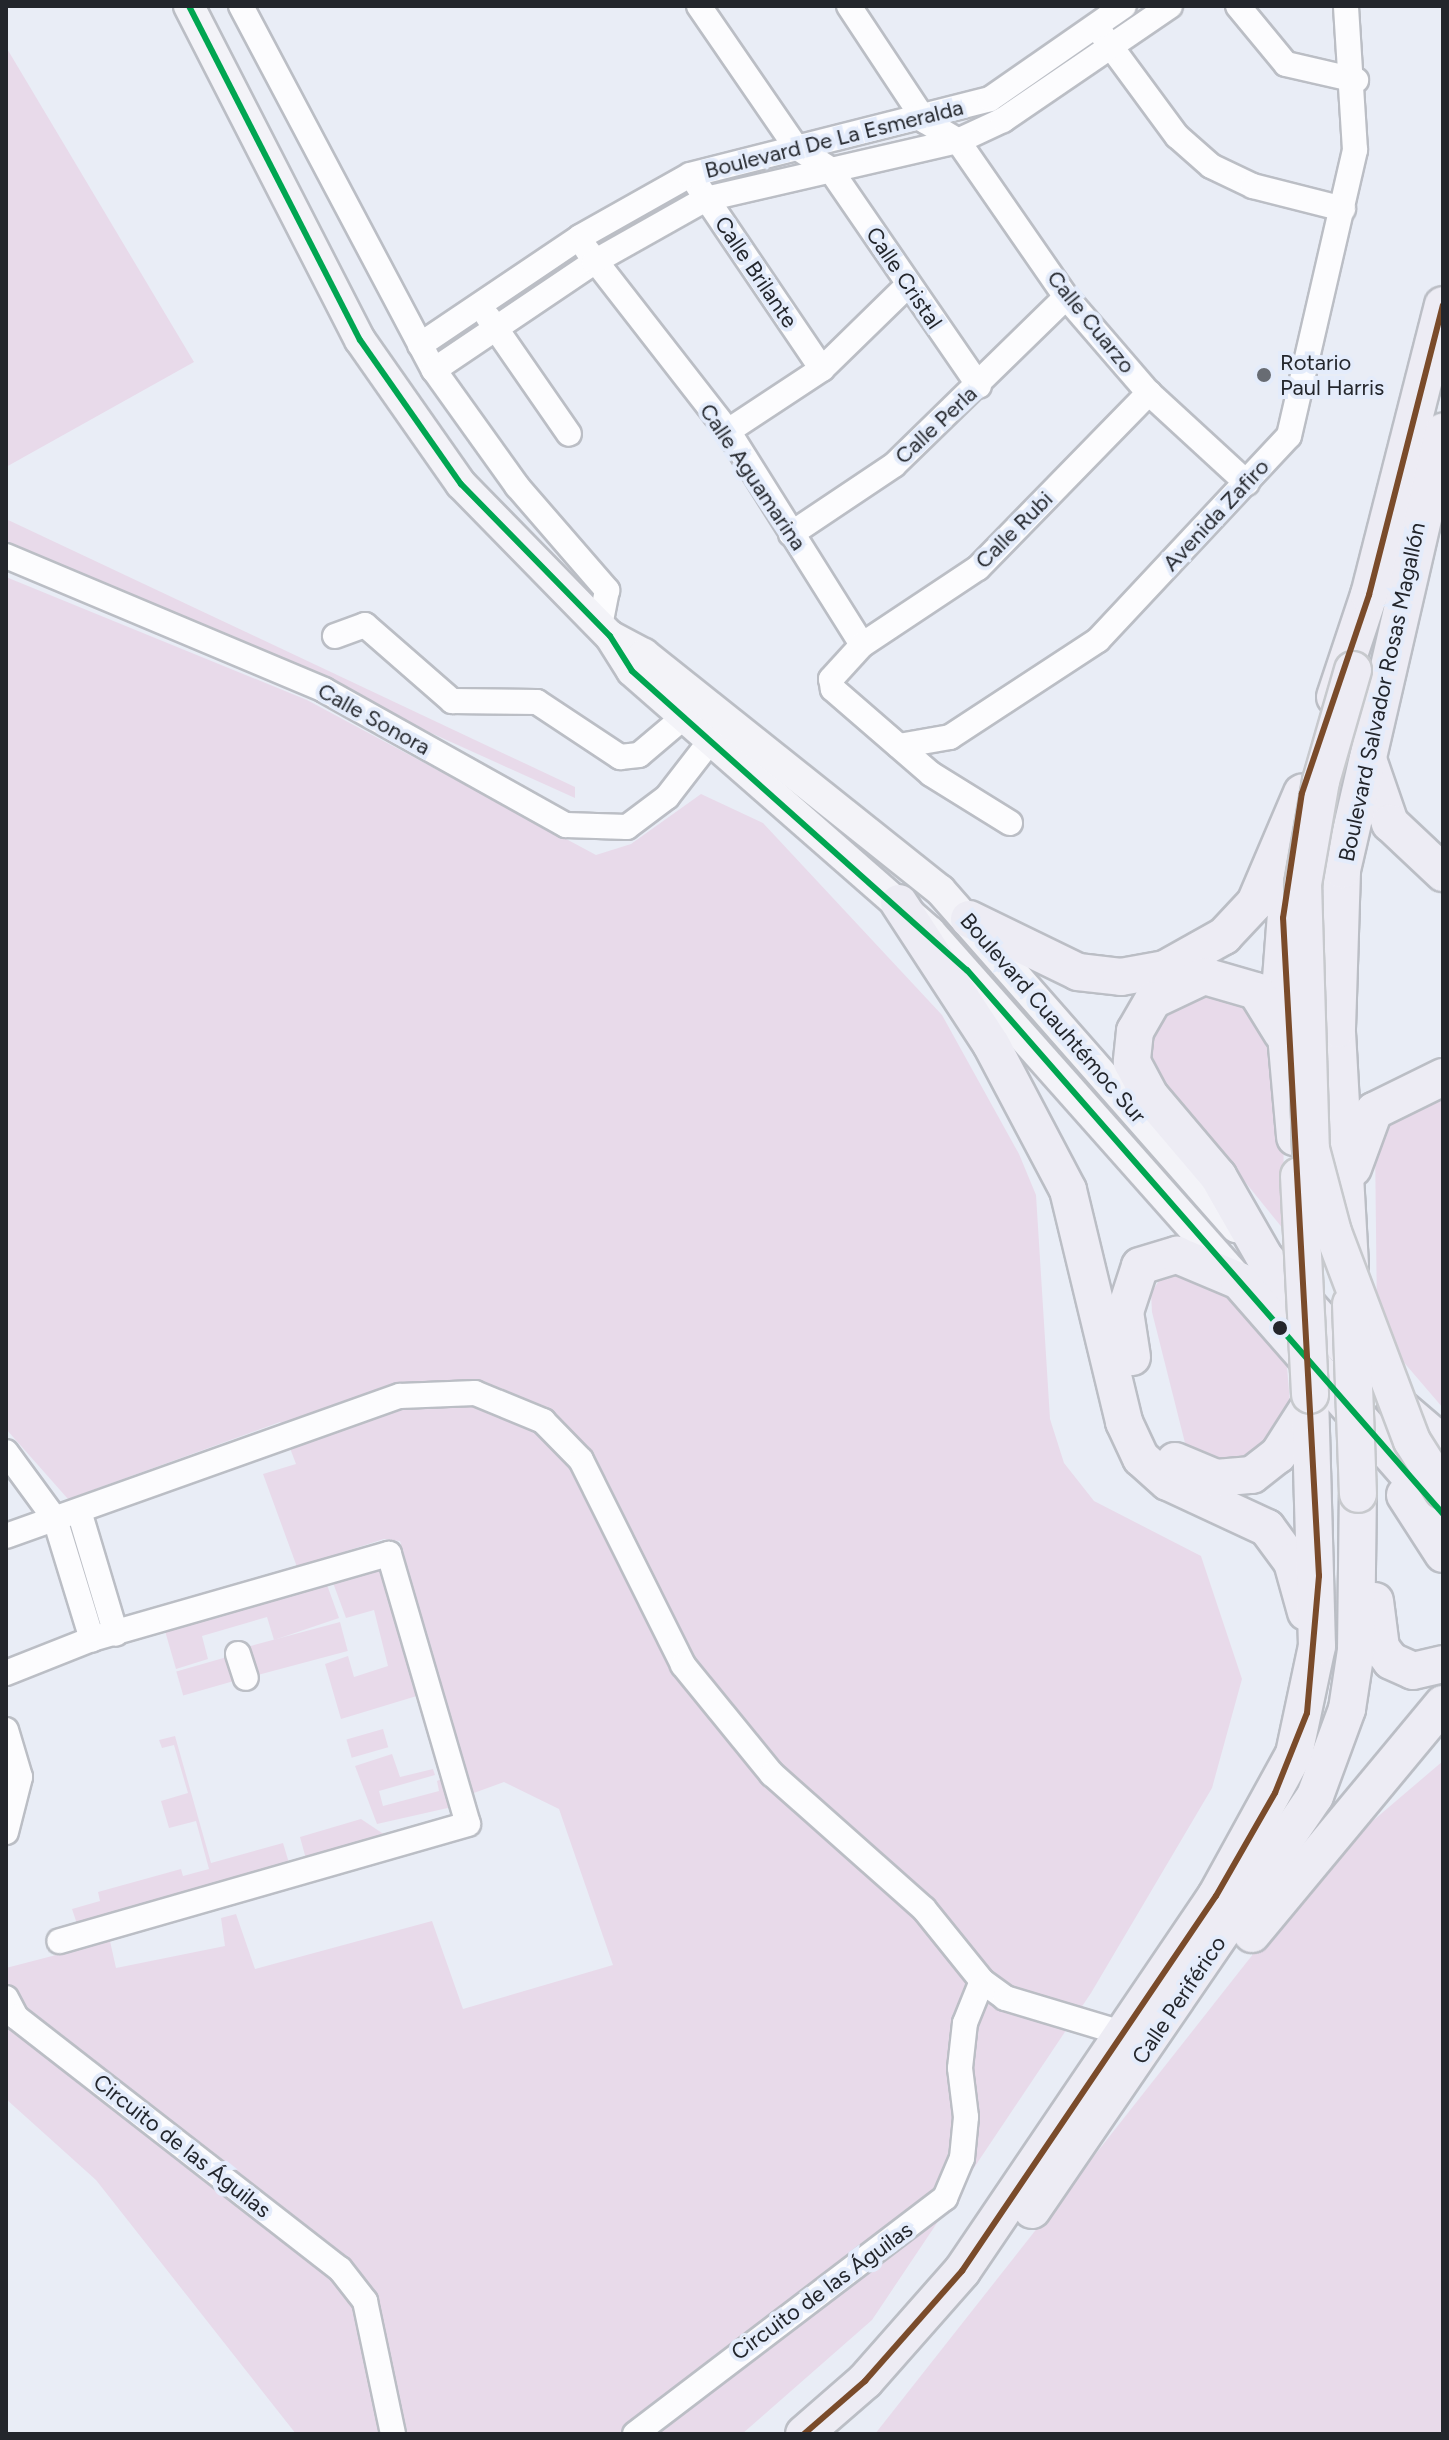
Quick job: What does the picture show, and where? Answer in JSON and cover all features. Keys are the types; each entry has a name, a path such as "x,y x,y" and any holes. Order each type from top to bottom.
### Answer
{"highway":[{"name":"Boulevard Salvador Rosas Magallón","path":"1358,1494 1349,1230 1337,1029 1342,870 1365,747 1385,596 1443,305"},
{"name":"Boulevard Salvador Rosas Magallón","path":"1310,1400 1283,918 1302,793 1385,596 1443,431"},
{"path":"1385,596 1321,781 1303,884 1311,1149 1333,1232 1412,1441 1443,1490"},
{"path":"1359,674 1321,863 1326,1126 1344,1209 1443,1457"},
{"path":"1365,747 1379,806 1443,873"},
{"path":"969,919 1078,972 1121,977 1165,969 1224,936 1255,903 1302,793"},
{"path":"899,903 991,1044 1068,1190 1124,1422 1141,1458 1168,1482 1267,1528 1301,1583 1315,1673"},
{"path":"1252,1270 1218,1176 1137,1077 1132,1047 1143,1015 1166,989 1221,976 1269,1004 1289,1065"},
{"path":"1349,1230 1355,1158 1374,1111 1443,1077"},
{"path":"1252,1270 1166,1253 1133,1278 1127,1333 1157,1441 1183,1467 1234,1480 1278,1455 1310,1400"},
{"name":"Boulevard Cuauhtémoc Sur","path":"1252,1270 1396,1404 1443,1457"},
{"name":"Boulevard Cuauhtémoc Sur","path":"1252,1270 1385,1446 1443,1514"},
{"name":"Calle Periférico","path":"804,2434 865,2381 962,2271 1122,2033 1275,1793 1294,1754 1315,1673 1319,1576 1310,1400"},
{"path":"1396,1404 1443,1444"},
{"path":"1385,1446 1410,1505 1443,1554"},
{"name":"Calle Periférico","path":"838,2434 884,2396 977,2289 1129,2073 1315,1796 1347,1709 1361,1561 1358,1494"},
{"path":"1361,1561 1391,1661 1413,1671 1443,1664"},
{"path":"1129,2073 1182,2022 1443,1704"}],"main road":[{"name":"Boulevard Cuauhtémoc Sur","path":"189,6 360,340 461,484 605,631 814,786 969,919 1252,1270"},
{"name":"Boulevard Cuauhtémoc Sur","path":"605,631 632,671 899,903 1252,1270"}],"street":[{"path":"241,6 434,370 517,486 594,569 607,590 605,631"},
{"path":"699,6 796,147 830,169"},
{"path":"849,6 925,121 958,141"},
{"name":"Boulevard De La Esmeralda","path":"420,345 580,237 690,175 796,147 925,121 990,99 1124,6"},
{"name":"Boulevard De La Esmeralda","path":"434,370 594,262 706,199 958,141 1003,120 1170,6"},
{"path":"1238,6 1286,64 1356,80"},
{"name":"Avenida Zafiro","path":"899,746 950,737 1098,640 1289,436 1343,209 1356,80 1346,6"},
{"path":"1095,25 1177,136 1211,166 1253,186 1343,209"},
{"name":"Calle Cuarzo","path":"958,141 1066,297 1149,393 1247,483"},
{"name":"Calle Cristal","path":"830,169 979,386"},
{"name":"Calle Brilante","path":"690,175 822,369"},
{"name":"Calle Aguamarina","path":"580,237 594,262 728,431 862,645"},
{"path":"728,431 822,369 908,285"},
{"name":"Calle Perla","path":"791,534 894,465 979,386 1066,297"},
{"path":"482,305 496,331 569,434"},
{"name":"Calle Rubi","path":"862,645 978,568 1149,393"},
{"name":"Calle Sonora","path":"6,556 324,690 566,825 627,827 667,797 711,740"},
{"path":"335,636 365,625 452,701 537,702 620,757 639,755 684,717"},
{"path":"862,645 835,669 833,689 899,746 1010,823"},
{"path":"6,1536 400,1396 475,1393 543,1421 581,1460 683,1665 772,1774 924,1909 982,1981 1005,1998 1122,2033"},
{"path":"6,1452 55,1519 104,1637"},
{"path":"79,1511 104,1637"},
{"path":"6,1673 104,1637 389,1554 468,1824 59,1941"},
{"path":"238,1654 246,1678"},
{"path":"6,1730 20,1777 6,1832"},
{"name":"Circuito de las Águilas","path":"635,2434 945,2198 962,2158 963,2038 982,1981"},
{"name":"Circuito de las Águilas","path":"6,1998 16,2017 340,2269 365,2301 393,2434"}],"shaded area":[{"path":"6,47 194,362 6,467"},
{"path":"6,519 575,787 575,798 6,541"},
{"path":"6,577 307,700 596,855 631,844 701,794 763,823 942,1015 1019,1154 1036,1195 1050,1419 1064,1463 1094,1501 1201,1556 1242,1679 1212,1788 1091,1993 872,2320 742,2434 296,2434 96,2180 6,2099 6,1968 110,1941 116,1968 225,1946 221,1918 236,1914 255,1969 432,1921 463,2009 613,1965 559,1809 504,1782 471,1794 400,1541 384,1539 297,1567 263,1474 296,1464 280,1422 68,1499 6,1429"},
{"path":"1242,992 1283,1065 1284,1230 1165,1083 1150,1051 1151,1026 1182,996"},
{"path":"1443,1098 1443,1408 1383,1338 1377,1318 1375,1141 1387,1121"},
{"path":"1167,1268 1210,1275 1286,1355 1290,1403 1279,1435 1246,1462 1223,1464 1185,1443 1152,1312 1151,1293"},
{"path":"383,1565 420,1695 341,1719 325,1664 348,1656 354,1677 388,1666 374,1610 346,1618 332,1580"},
{"path":"326,1582 339,1618 274,1640 267,1617 202,1636 208,1659 176,1669 165,1631"},
{"path":"340,1622 348,1651 249,1677 241,1648"},
{"path":"234,1655 241,1679 183,1696 176,1672"},
{"path":"383,1729 388,1747 352,1758 346,1739"},
{"path":"175,1736 211,1863 283,1843 289,1863 77,1924 72,1909 100,1901 98,1892 181,1869 183,1876 209,1869 196,1821 169,1828 161,1801 188,1793 174,1745 162,1748 159,1740"},
{"path":"392,1754 400,1777 433,1769 435,1775 379,1791 383,1806 439,1791 437,1781 444,1778 452,1807 377,1824 355,1766"},
{"path":"1443,1761 1443,2434 875,2434 1328,1859"},
{"path":"361,1819 385,1835 306,1859 300,1837"}],"transit line":[{"path":"189,6 360,340 461,484 610,636 632,671 967,970 1443,1514"},
{"path":"804,2434 865,2381 962,2271 1216,1896 1275,1793 1307,1713 1319,1576 1283,918 1302,793 1369,595 1443,305"}],"place":[{"name":"Rotario Paul Harris","path":"1264,375"}]}
